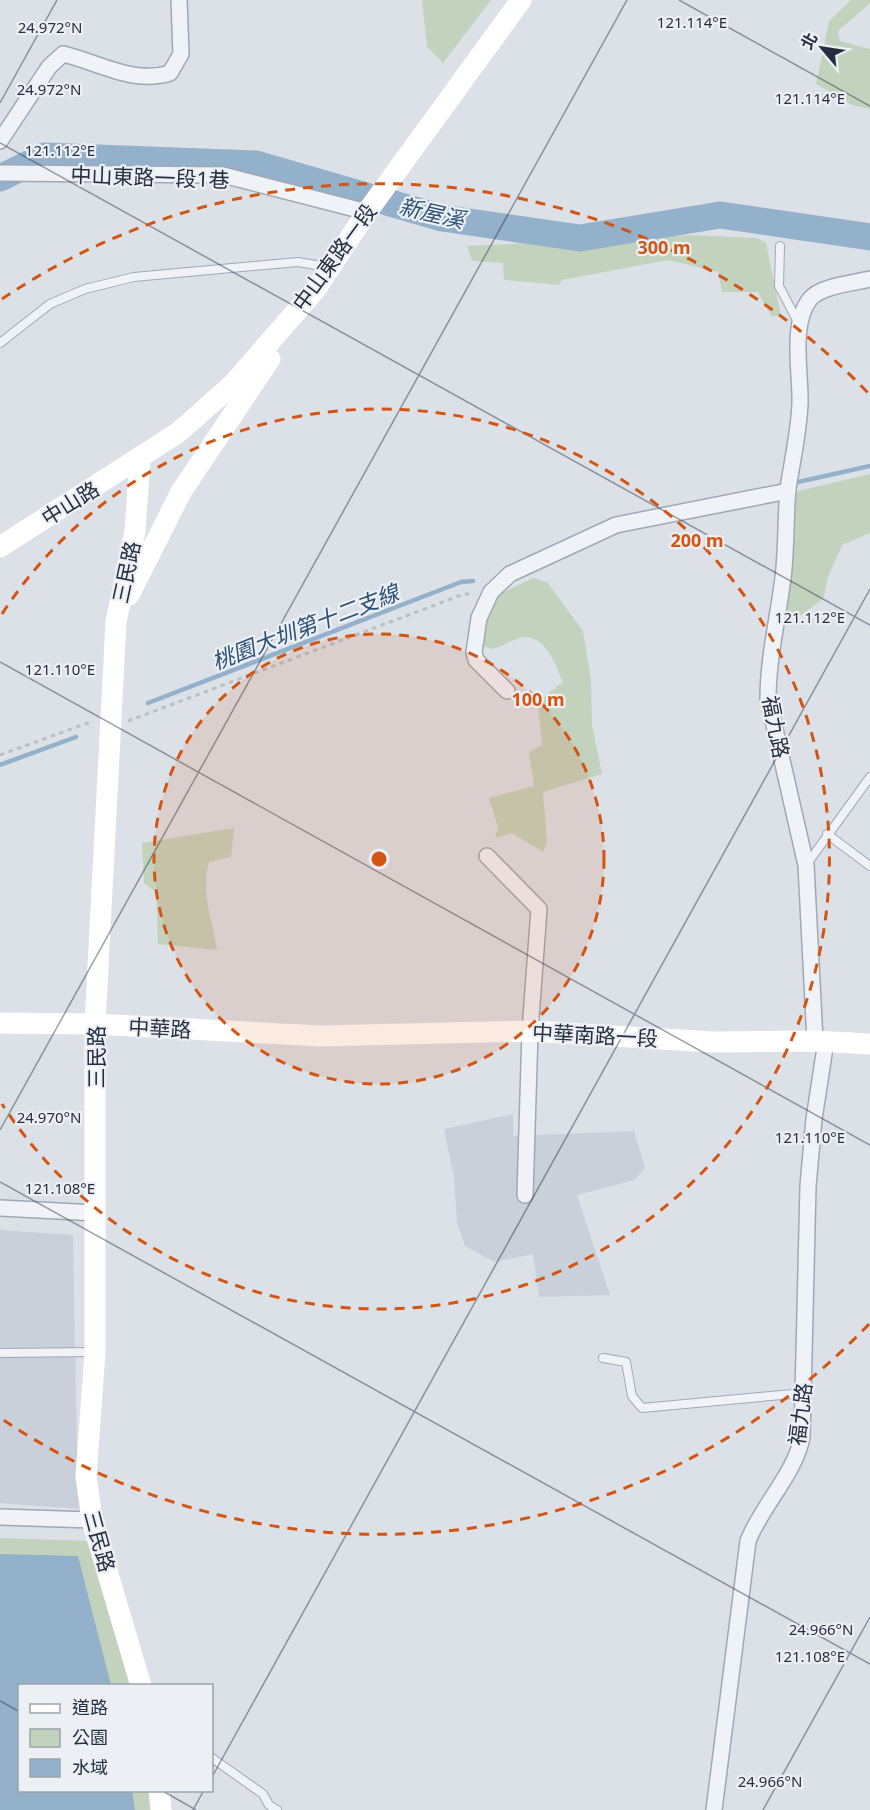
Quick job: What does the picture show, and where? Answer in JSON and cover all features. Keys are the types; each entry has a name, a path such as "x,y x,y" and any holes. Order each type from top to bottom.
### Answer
{"street":[{"path":"0,141 49,67 63,54 116,72 162,76 170,73 177,65 181,54 179,0"},
{"name":"中山東路一段","path":"140,459 179,432 234,383 315,290 368,211 521,0"},
{"name":"中山東路一段1巷","path":"0,173 223,175 368,211"},
{"name":"福九路","path":"714,1810 748,1541 757,1518 792,1464 801,1443 805,1393 808,1186 820,1041 806,865 768,699 768,674 783,582 788,491 800,403 800,327 810,299 841,285 870,279"},
{"path":"116,622 181,492 315,290"},
{"name":"中山路","path":"0,547 140,459"},
{"name":"三民路","path":"140,459 135,531 116,622 95,1024 95,1352 86,1476 92,1520 140,1684"},
{"path":"507,691 477,660 474,652 479,618 490,592 510,574 616,525 788,491"},
{"path":"487,856 539,909 530,1031 525,1195"},
{"name":"中華路","path":"0,1023 95,1024 320,1036"},
{"name":"中華南路一段","path":"320,1036 530,1031 713,1042 820,1041 870,1044"},
{"path":"0,1208 96,1213"},
{"path":"0,1517 92,1520"},
{"path":"159,1792 161,1810"}],"lane":[{"path":"780,246 779,286 800,327"},
{"path":"0,343 50,304 86,289 134,277 298,262 330,267"},
{"path":"806,865 826,834 870,777"},
{"path":"826,834 870,866"},
{"path":"0,1353 95,1352"},
{"path":"603,1358 626,1362 632,1396 642,1408 805,1393"},
{"path":"213,1759 263,1794 269,1805 277,1810"}],"path":[{"path":"0,755 111,721 464,594 490,592"}],"shaded area":[{"path":"513,1114 513,1136 634,1131 645,1168 634,1180 577,1195 610,1295 539,1297 533,1254 494,1262 465,1246 457,1223 454,1178 444,1129"},
{"path":"0,1230 73,1235 77,1450 81,1509 0,1503"}],"green space":[{"path":"422,0 491,0 443,63 427,47"},
{"path":"851,0 870,0 870,3 838,31 840,41 870,49 870,109 852,105 816,84 829,21"},
{"path":"691,235 757,238 766,243 781,316 771,316 758,292 722,292 718,272 668,260 562,280 559,285 504,280 503,263 472,261 467,246"},
{"path":"870,474 870,533 842,545 828,577 823,599 798,617 786,616 790,493"},
{"path":"533,578 547,582 583,631 591,681 592,726 602,774 543,792 547,842 543,852 512,833 495,838 498,827 489,798 534,786 529,752 542,745 538,705 547,694 563,682 550,654 539,642 524,637 492,649 483,646 482,630 500,594"},
{"path":"234,828 231,857 209,862 207,873 208,906 217,950 158,944 156,892 144,883 142,843"},
{"path":"0,1538 89,1541 136,1684 18,1684 18,1792 150,1792 153,1810 0,1810"}],"water":[{"path":"0,1554 78,1556 111,1684 18,1684 18,1792 132,1792 135,1810 0,1810"}],"waterway":[{"name":"新屋溪","path":"0,178 45,156 256,164 442,218 580,238 720,215 870,237"},
{"name":"桃園大圳第十二支線","path":"798,482 870,466"},
{"name":"桃園大圳第十二支線","path":"148,703 461,582 473,581"},
{"name":"桃園大圳第十二支線","path":"0,765 76,737"}]}
